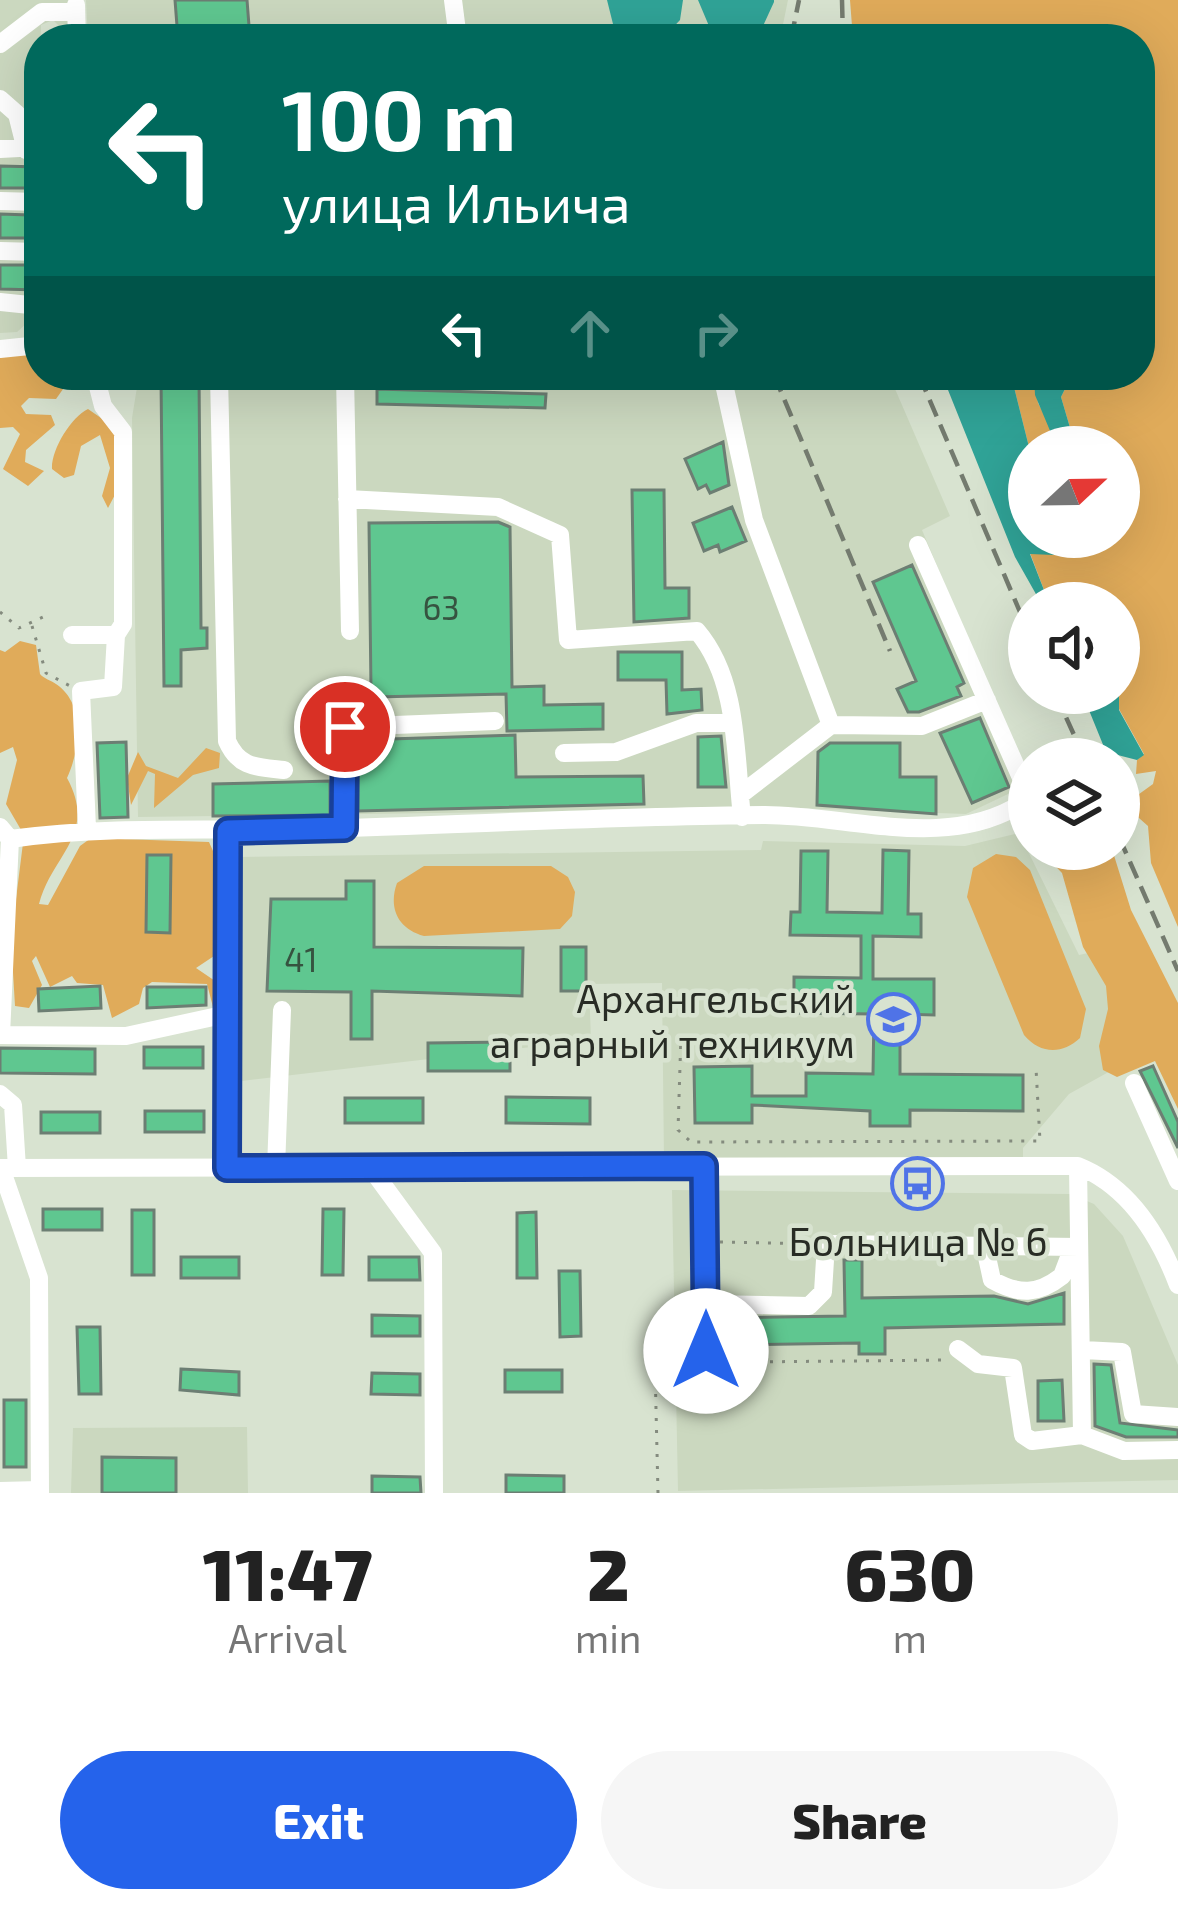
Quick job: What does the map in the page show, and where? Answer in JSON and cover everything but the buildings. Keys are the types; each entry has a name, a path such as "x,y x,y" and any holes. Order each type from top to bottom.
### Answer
{"street":[{"path":"0,44 35,6 76,6"},
{"path":"0,99 17,114 24,129"},
{"path":"87,828 81,691 113,687 116,635 123,624 123,432 103,406 99,390"},
{"path":"219,390 227,741 234,759 249,766 284,770"},
{"path":"345,390 350,631"},
{"path":"725,390 754,520 831,725"},
{"path":"347,499 498,507 560,535 568,640 697,632 709,646 728,693 742,817"},
{"path":"227,1014 126,1036 0,1035 5,833 742,817 896,828 944,826 1006,814 1024,802 1022,780 918,544"},
{"path":"72,635 116,635"},
{"path":"740,794 831,725 922,726 987,700"},
{"path":"344,828 345,727 495,721"},
{"path":"564,753 616,752 696,723 732,723"},
{"path":"227,1168 228,831"},
{"path":"276,1168 282,1010"},
{"path":"1134,1083 1178,1180"},
{"path":"0,1094 14,1105 6,1168 10,1236 39,1278 40,1491 0,1490"},
{"path":"704,1166 706,1351 718,1363 732,1363"},
{"path":"6,1168 1078,1166 1109,1178 1148,1224 1177,1279"},
{"path":"1078,1166 1082,1435"},
{"path":"370,1167 433,1252 434,1493"},
{"path":"705,1310 809,1306 823,1292 826,1244 1076,1247"},
{"path":"995,1246 987,1257 992,1280 1012,1291 1031,1292 1047,1288 1062,1276 1076,1247"},
{"path":"1082,1350 1122,1352 1133,1414 1178,1417"},
{"path":"965,1354 1013,1368 1023,1436 1031,1441 1082,1435 1124,1451 1178,1450"}],"path":[{"path":"0,612 19,628 32,626 45,616"},
{"path":"32,626 46,673 81,691"},
{"path":"681,1034 678,1130 691,1142 1040,1141 1036,1068"},
{"path":"706,1242 826,1244"},
{"path":"658,1493 655,1367 705,1310"},
{"path":"732,1363 965,1354"}],"shaded area":[{"path":"0,0 69,0 70,24 53,20 24,24 24,326 17,332 0,333"},
{"path":"86,0 788,0 783,24 87,24"},
{"path":"850,0 1178,0 1178,927 1151,863 1148,826 1140,819 1140,793 1153,784 1156,771 1140,773 1144,754 1140,738 1135,738 1122,714 1140,714 1140,582 1041,582 1032,558 1140,558 1140,426 1070,426 1061,397 1064,390 1155,390 1155,24 852,24"},
{"path":"24,352 24,390 62,390 56,399 29,398 21,406 26,414 51,415 55,425 26,450 25,462 44,471 28,486 3,469 20,434 13,427 0,428 0,354"},
{"path":"137,390 895,390 950,516 922,530 1010,738 1008,794 966,814 794,808 138,817 132,418"},
{"path":"1015,390 1036,390 1050,426 1024,426"},
{"path":"88,409 114,427 118,489 108,508 102,496 110,468 100,435 81,446 74,475 64,478 52,469 63,435"},
{"path":"20,641 36,645 40,674 66,693 78,728 67,778 78,815 75,830 39,904 48,905 80,846 91,838 209,842 217,860 217,954 196,968 221,985 224,1004 213,1007 207,984 152,982 143,988 139,1004 112,1018 103,985 77,983 72,976 50,987 36,956 32,961 42,985 29,1008 15,1006 11,939 24,835 6,804 17,760 13,747 0,753 0,650 5,652"},
{"path":"206,748 220,753 219,768 193,775 154,808 155,774 148,771 131,805 127,778 138,752 146,766 178,778"},
{"name":"Архангельский аграрный техникум","path":"1008,836 1008,870 1037,870 1079,955 1097,951 1141,1054 1069,1094 1023,1148 1023,1160 664,1161 662,983 589,984 591,1040 233,1082 239,857 761,850 763,841 965,846"},
{"path":"996,854 1008,856 1008,870 1030,870 1086,1009 1080,1038 1066,1047 1044,1049 1024,1035 967,897 973,868"},
{"path":"424,866 551,866 568,877 575,892 572,916 560,929 424,936 397,916 397,883"},
{"path":"1059,870 1119,870 1131,910 1178,1003 1178,1109 1155,1061 1117,1077 1103,1070 1099,1046 1108,1009 1106,986 1083,947"},
{"path":"672,1190 1070,1194 1094,1204 1123,1236 1178,1365 1178,1480 678,1491"},
{"path":"247,1427 248,1493 71,1493 73,1428"}],"water":[{"path":"607,0 683,0 676,24 613,24"},
{"path":"698,0 774,0 764,24 708,24"},
{"path":"948,390 1015,390 1024,426 1008,426 1008,540"},
{"path":"1035,390 1064,390 1061,397 1070,426 1048,426"},
{"path":"1016,558 1032,558 1041,582 1029,582"},
{"path":"1091,714 1121,714 1135,738 1100,738"}],"railway":[{"path":"794,24 799,0"},
{"path":"842,0 843,24"},
{"path":"780,390 890,651"},
{"path":"925,390 1008,584"},
{"path":"1065,714 1075,738"},
{"path":"1134,870 1178,971"}],"place":[{"name":"Архангельский аграрный техникум","path":"894,1019"},
{"name":"Больница № 6","path":"918,1183"}],"route":[{"path":"345,727 344,828 228,831 227,1168 704,1166 706,1351"}]}
